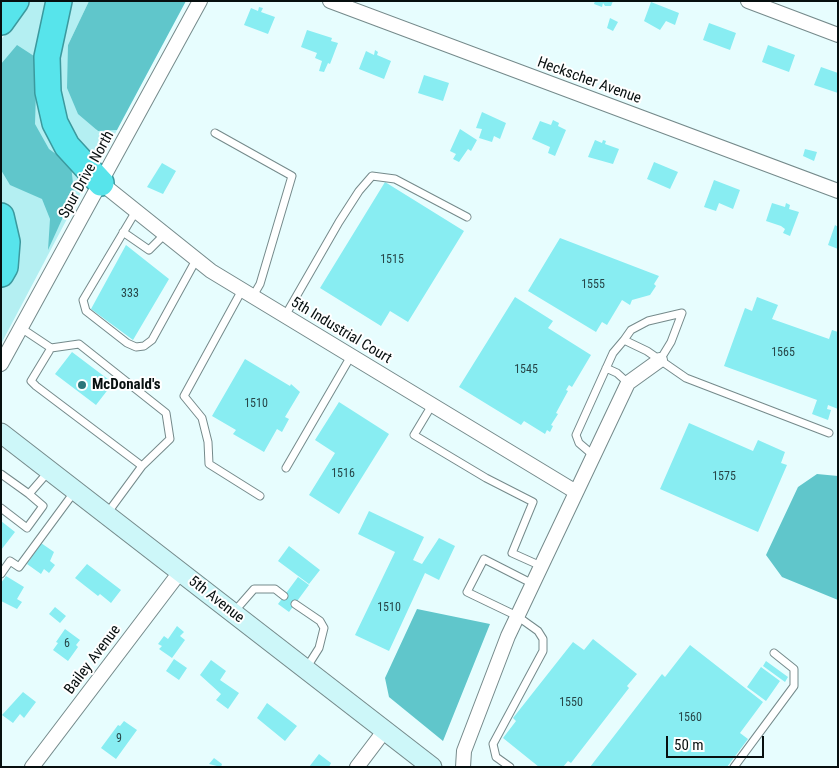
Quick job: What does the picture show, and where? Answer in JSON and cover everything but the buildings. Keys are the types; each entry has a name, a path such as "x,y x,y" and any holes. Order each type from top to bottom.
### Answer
{"highway":[{"path":"1,22 16,1"},
{"path":"59,1 47,57 48,92 51,108 55,123 67,146 83,166 101,183"},
{"path":"1,216 8,242 5,267 1,274"}],"main road":[{"name":"5th Avenue","path":"1,434 432,767"}],"street":[{"name":"Spur Drive North","path":"1,364 200,1"},
{"name":"Heckscher Avenue","path":"330,1 838,191"},
{"path":"748,1 838,35"},
{"name":"5th Industrial Court","path":"101,183 196,260 576,492"},
{"path":"463,767 464,752 517,616 593,455 628,383 660,360"},
{"name":"Bailey Avenue","path":"32,767 180,572"},
{"path":"357,767 385,730"}],"lane":[{"path":"215,133 292,176 260,284 248,293 184,396 202,418 208,442 209,464 260,496"},
{"path":"285,316 339,222 359,191 372,176 395,180 467,217"},
{"path":"136,211 83,300 83,307 86,311 127,343 136,347 144,346 152,340 196,260"},
{"path":"123,232 149,250 164,234"},
{"path":"593,455 579,443 576,435 612,353 631,330 648,321 682,313 671,342 660,360"},
{"path":"21,328 51,348 78,344 166,413 170,439 142,466 106,515"},
{"path":"624,340 647,351 686,378 829,434"},
{"path":"51,348 31,381 142,466"},
{"path":"286,468 351,356"},
{"path":"606,368 617,373 628,383"},
{"path":"432,405 414,435 486,478 532,502 512,553 541,566"},
{"path":"29,494 50,471"},
{"path":"1,474 43,506 28,528 1,508"},
{"path":"1,574 10,561 19,567 75,491"},
{"path":"510,767 496,757 493,744 543,651 543,639 538,631 517,616 467,592 484,559 533,584"},
{"path":"233,613 254,589 275,589 284,596"},
{"path":"296,604 320,620 324,628 319,648 306,669"},
{"path":"734,767 794,686 794,669 774,653"}],"shaded area":[{"path":"29,1 51,1 40,74 87,181 1,344 1,288 6,283 9,217 1,199 1,40"},
{"path":"68,1 89,1 68,45 97,131 117,130 106,151 97,158 85,158 56,107 55,53"},
{"path":"89,1 186,1 117,130 98,131 78,114 67,88 68,45"},
{"path":"17,45 37,58 35,124 49,149 71,165 74,193 48,250 50,219 42,199 10,185 1,170 1,64"},
{"path":"817,474 838,476 838,600 782,577 766,555 798,487"},
{"path":"417,609 490,624 443,741 389,697 385,678"}],"place":[{"name":"McDonald's","path":"82,385"}]}
